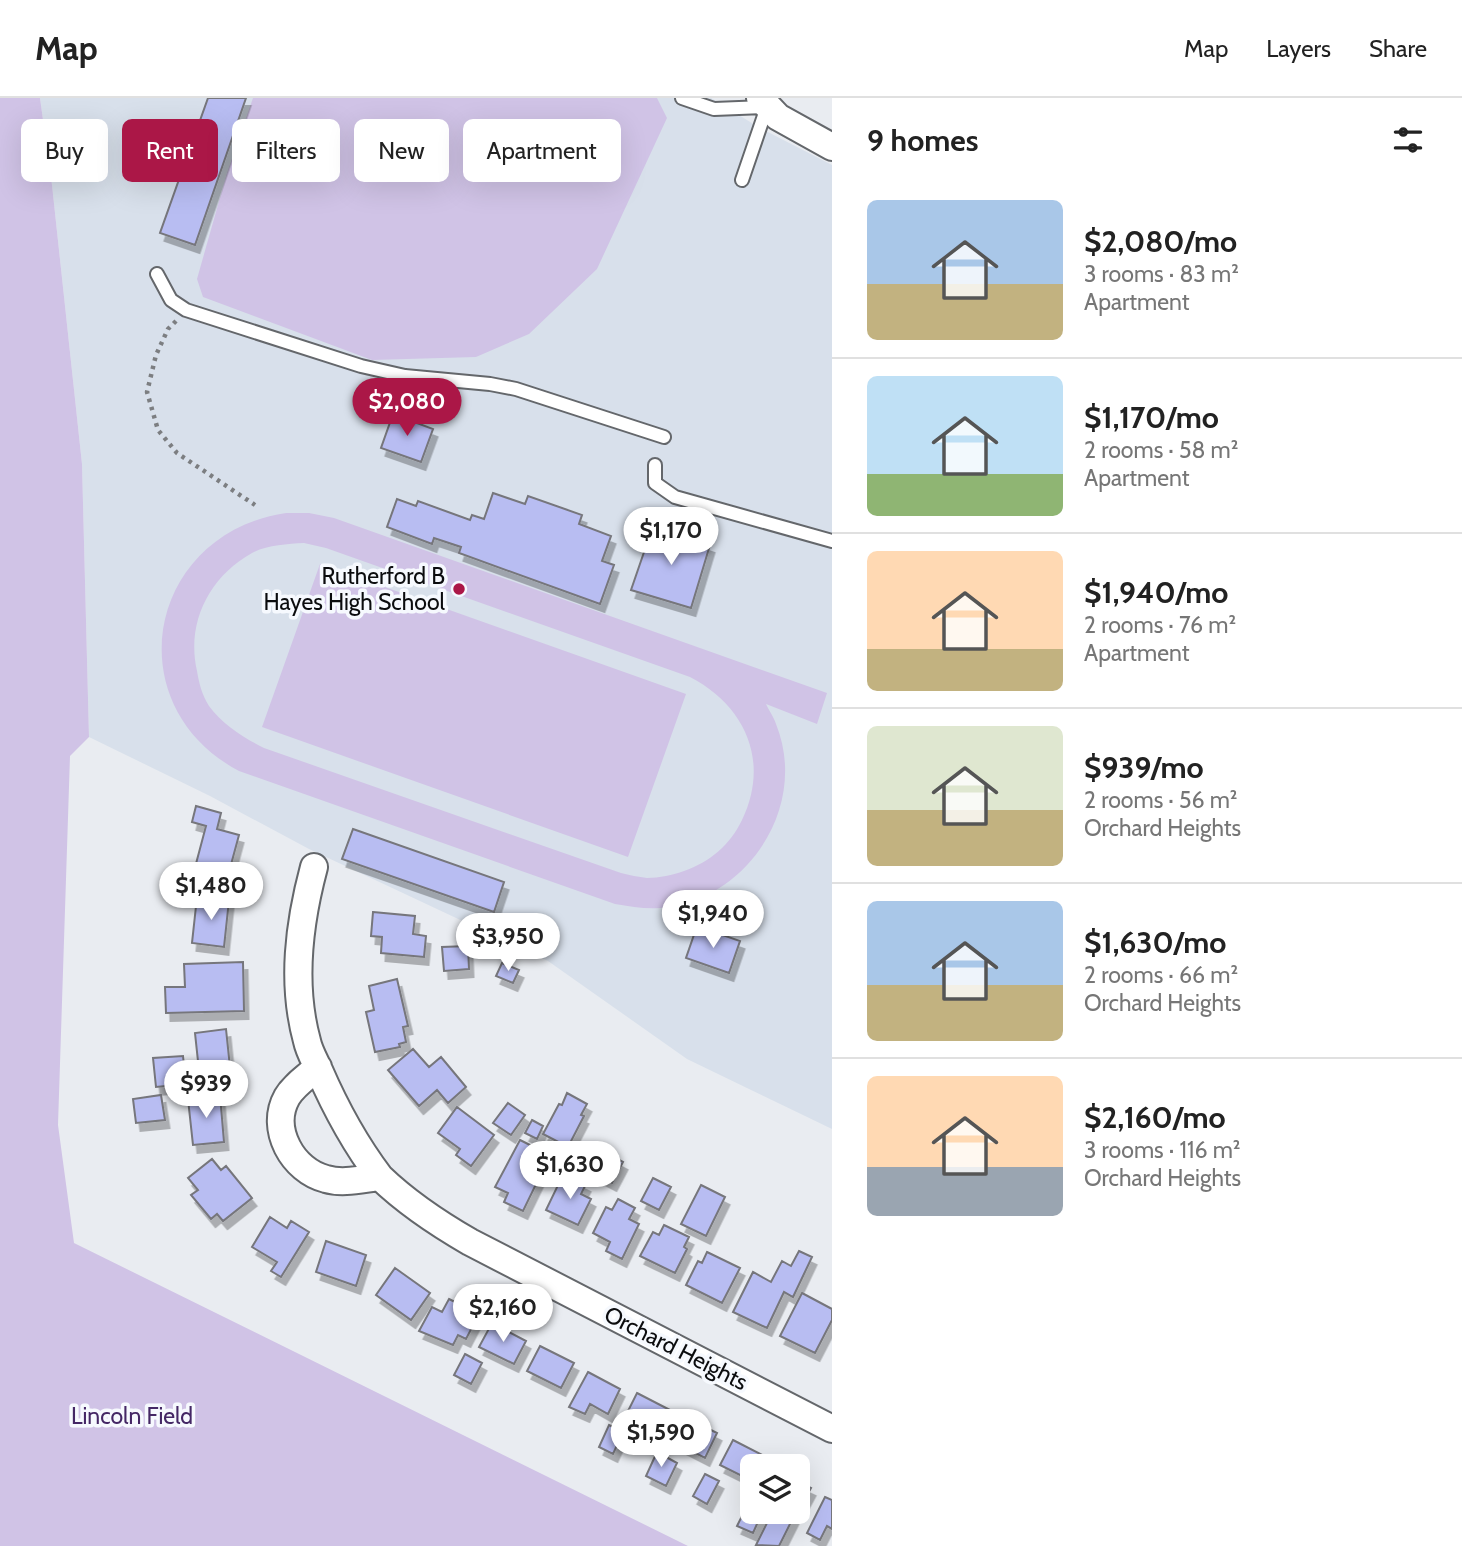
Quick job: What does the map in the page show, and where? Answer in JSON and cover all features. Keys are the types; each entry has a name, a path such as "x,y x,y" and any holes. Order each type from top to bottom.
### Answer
{"street":[{"path":"763,103 778,117 832,147"},
{"name":"Orchard Heights","path":"314,867 300,927 298,973 307,1042 329,1093 366,1158 380,1177 402,1198 451,1231 832,1429"},
{"path":"318,1067 287,1096 283,1107 282,1133 288,1149 302,1167 315,1176 328,1180 348,1181 380,1177"}],"lane":[{"path":"682,98 714,109 763,103 742,180"},
{"path":"157,274 171,300 186,310 361,366 405,376 516,389 664,437"},
{"path":"655,464 655,483 674,497 832,541"}],"path":[{"path":"186,310 169,330 156,355 147,391 158,430 177,453 255,505"}],"shaded area":[{"name":"Rutherford B Hayes High School","path":"40,98 711,98 760,128 832,165 832,1129 687,1059 548,961 309,849 210,796 89,737 82,464 52,182 108,182 108,119 43,119"}],"green space":[{"name":"Lincoln Field","path":"0,98 40,98 43,119 21,119 21,182 52,182 82,464 89,737 70,756 58,1125 74,1243 688,1546 0,1546"},
{"path":"253,98 657,98 667,118 597,269 529,334 476,357 372,360 203,297 197,279 232,159 232,182 340,182 340,119 246,119"},
{"path":"286,513 309,513 334,518 827,693 817,724 766,704 775,721 784,754 784,784 778,813 766,840 748,864 725,884 699,899 669,907 635,907 615,904 239,771 200,742 174,706 163,666 164,625 177,586 203,553 239,527","holes":["304,543 326,548 690,677 709,689 726,703 738,720 748,738 753,757 754,777 750,798 732,837 702,863 666,876 644,878 621,873 264,748 234,730 209,706 199,680 194,653 195,636 204,603 224,575 258,550"]},
{"path":"320,564 686,694 628,857 262,727"}],"building":[{"path":"208,98 246,98 239,119 232,119 232,138 218,179 218,119 201,119"},
{"path":"178,182 217,182 195,245 160,233"},
{"path":"393,414 433,429 421,462 381,448"},
{"path":"493,493 525,504 528,496 582,515 579,524 611,536 602,561 614,565 600,604 459,553 461,547 434,538 432,544 387,527 397,499 416,506 418,501 470,520 472,515 484,519"},
{"path":"653,526 710,545 691,608 631,590"},
{"path":"196,806 221,813 217,829 239,835 226,883 193,875 206,826 192,822"},
{"path":"353,829 504,882 494,912 342,859"},
{"path":"197,897 229,900 224,947 192,943"},
{"path":"373,912 415,916 413,934 426,936 424,957 381,953 382,937 371,936"},
{"path":"697,926 740,941 729,973 686,958"},
{"path":"468,946 469,969 444,971 442,947"},
{"path":"243,962 244,1011 166,1013 165,987 185,987 184,964"},
{"path":"502,963 519,970 513,983 496,976"},
{"path":"397,979 408,1026 403,1027 406,1042 399,1044 400,1047 375,1052 366,1012 374,1010 369,986"},
{"path":"226,1029 231,1077 200,1080 195,1033"},
{"path":"413,1049 429,1067 441,1057 466,1087 448,1103 437,1090 419,1106 388,1070"},
{"path":"183,1056 186,1084 156,1087 153,1058"},
{"path":"567,1093 587,1104 581,1115 584,1116 568,1147 543,1134"},
{"path":"161,1095 165,1120 136,1123 133,1099"},
{"path":"220,1095 224,1142 193,1145 188,1099"},
{"path":"508,1103 525,1115 511,1135 493,1123"},
{"path":"457,1107 494,1135 471,1166 456,1155 460,1149 438,1133"},
{"path":"532,1120 543,1126 537,1139 525,1133"},
{"path":"520,1140 544,1152 533,1175 539,1178 523,1211 504,1202 508,1193 495,1187"},
{"path":"604,1152 623,1162 612,1183 593,1173"},
{"path":"212,1159 221,1170 226,1166 252,1198 223,1221 217,1214 211,1219 191,1195 198,1190 188,1178"},
{"path":"569,1176 586,1184 581,1194 591,1199 578,1225 546,1210 559,1183 565,1186"},
{"path":"653,1178 671,1187 659,1210 641,1201"},
{"path":"701,1185 725,1197 706,1236 681,1224"},
{"path":"618,1199 635,1208 629,1219 639,1224 622,1259 606,1251 610,1242 593,1233 606,1207 612,1210"},
{"path":"270,1217 287,1228 291,1221 309,1232 281,1277 271,1271 277,1262 252,1247"},
{"path":"664,1225 689,1237 684,1247 687,1249 675,1273 640,1256 653,1232 659,1235"},
{"path":"326,1241 366,1255 356,1286 316,1272"},
{"path":"799,1251 812,1257 793,1297 784,1292 767,1328 733,1312 753,1272 771,1282 782,1261 791,1266"},
{"path":"707,1252 740,1268 722,1303 686,1285 698,1261 702,1263"},
{"path":"395,1268 430,1293 411,1320 376,1295"},
{"path":"802,1293 832,1309 832,1320 815,1353 780,1336"},
{"path":"449,1299 479,1314 466,1339 458,1335 453,1345 419,1331 432,1307 442,1312"},
{"path":"492,1323 526,1341 514,1364 479,1347"},
{"path":"540,1346 574,1363 561,1388 527,1371"},
{"path":"465,1354 482,1363 471,1384 454,1375"},
{"path":"588,1372 620,1389 608,1414 590,1404 585,1414 569,1407"},
{"path":"637,1393 670,1410 658,1433 625,1417"},
{"path":"689,1419 717,1433 705,1458 676,1443"},
{"path":"609,1425 623,1432 613,1454 599,1447"},
{"path":"733,1440 760,1454 740,1454 740,1475 720,1465"},
{"path":"657,1452 677,1463 666,1486 646,1476"},
{"path":"705,1474 719,1481 707,1504 693,1496"},
{"path":"825,1497 832,1500 832,1529 827,1526 820,1540 807,1533"},
{"path":"740,1520 740,1524 757,1524 753,1533 737,1526"},
{"path":"766,1524 790,1524 779,1546 756,1545"}],"place":[{"name":"Rutherford B Hayes High School","path":"459,589"}]}
